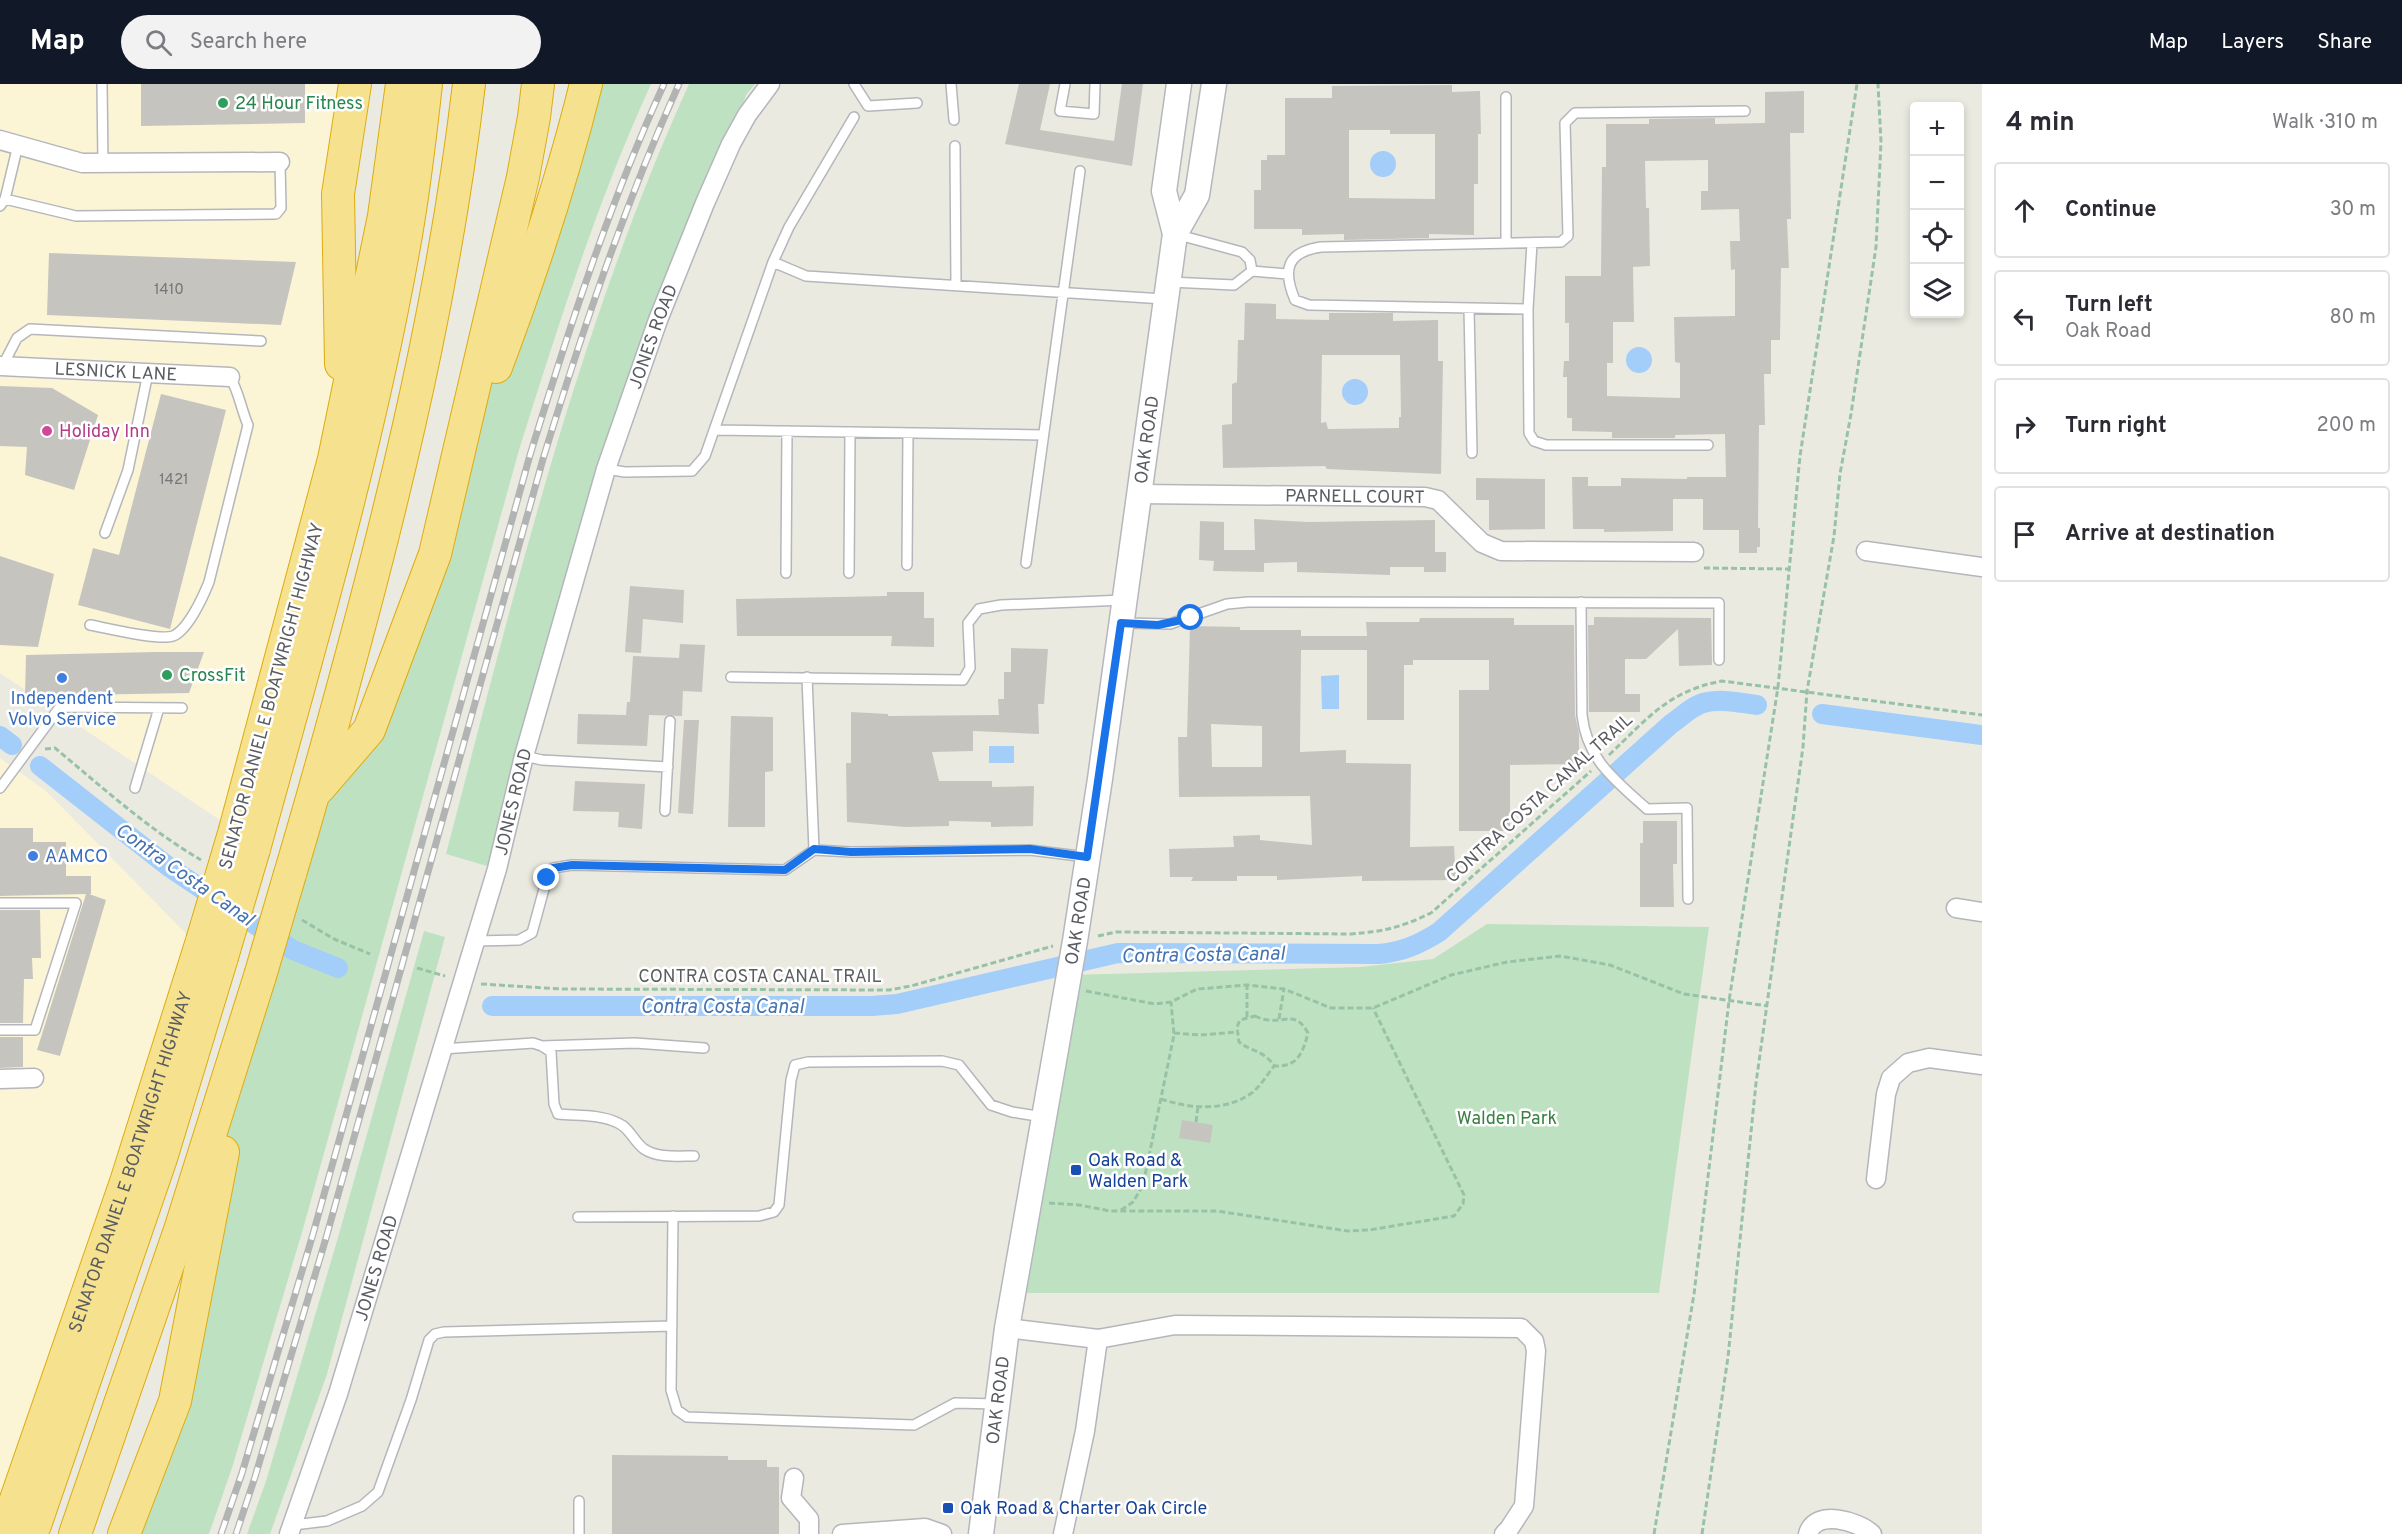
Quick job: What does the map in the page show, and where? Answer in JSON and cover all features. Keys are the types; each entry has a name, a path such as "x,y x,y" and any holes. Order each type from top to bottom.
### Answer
{"highway":[{"path":"342,424 338,194 355,84"},
{"name":"SENATOR DANIEL E BOATWRIGHT HIGHWAY","path":"4,1534 30,1466 130,1172 212,949 245,839 342,424 384,216 402,84"},
{"path":"245,839 307,657 355,470 404,246 426,84"},
{"path":"75,1534 160,1290 254,996 314,794 413,413 444,252 469,84"},
{"path":"314,794 369,730 435,554 523,177 538,84"},
{"path":"454,478 530,277 565,167 586,84"},
{"path":"26,1534 35,1524 161,1158 212,949"},
{"path":"124,1534 175,1401 254,996"},
{"path":"0,1496 30,1466"}],"main road":[{"name":"OAK ROAD","path":"1175,234 1164,191 1179,84"},
{"name":"OAK ROAD","path":"981,1534 1007,1328 1068,981 1087,857 1175,234 1197,195 1216,90"}],"street":[{"name":"JONES ROAD","path":"291,1530 339,1394 497,869 524,756 606,470 658,320 705,203 731,144 747,115 770,84"},
{"path":"0,140 82,163 280,162"},
{"name":"LESNICK LANE","path":"1,367 230,377"},
{"name":"PARNELL COURT","path":"1139,494 1425,497 1438,500 1482,543 1501,551 1694,552"},
{"path":"1866,551 1982,567"},
{"path":"1956,908 1982,912"},
{"path":"1876,1179 1886,1094 1891,1078 1908,1063 1929,1058 1982,1065"},
{"path":"0,1080 34,1078"},
{"path":"1007,1328 1098,1339 1175,1325 1521,1328 1534,1341 1536,1351 1524,1506 1504,1534"},
{"path":"1063,1534 1085,1431 1098,1339"},
{"path":"794,1478 791,1498 809,1519 808,1534"},
{"path":"1808,1534 1809,1529 1818,1523 1833,1519 1849,1520 1869,1532"},
{"path":"842,1534 925,1528 942,1534"}],"lane":[{"path":"102,84 103,163"},
{"path":"854,84 867,106 917,104"},
{"path":"951,84 954,120"},
{"path":"1065,84 1060,111 1094,114 1095,84"},
{"path":"1506,97 1506,243"},
{"path":"1528,309 1309,305 1295,300 1287,274 1291,261 1304,250 1322,247 1561,243 1568,236 1565,123 1575,113 1745,111"},
{"path":"606,470 692,471 705,456 773,262 789,227 854,117"},
{"path":"18,145 3,196 76,216 276,214 281,208 280,162"},
{"path":"955,146 956,285"},
{"path":"1026,563 1080,171"},
{"path":"1175,234 1242,252 1250,260 1252,271"},
{"path":"1532,243 1528,309 1529,433 1534,441 1546,446 1708,444"},
{"path":"773,262 806,276 1063,291 1167,290 1234,285 1252,271 1287,274"},
{"path":"1469,308 1472,453"},
{"path":"1,367 17,338 30,329 261,341"},
{"path":"105,533 128,470 148,374"},
{"path":"90,625 161,637 173,636 183,628 201,601 209,582 248,424 240,407 237,390 230,377"},
{"path":"714,430 1043,435"},
{"path":"786,573 788,431"},
{"path":"849,573 850,432"},
{"path":"907,565 908,433"},
{"path":"731,677 963,680 970,668 968,623 979,609 1001,605 1123,611 1170,624 1227,604 1248,602 1719,603 1719,660"},
{"path":"1581,602 1584,729 1590,749 1619,783 1647,809 1687,808 1688,899"},
{"path":"807,677 814,849"},
{"path":"0,788 60,707 182,708"},
{"path":"135,788 159,708"},
{"path":"665,811 670,721"},
{"path":"524,756 542,760 668,767"},
{"path":"475,941 519,940 532,933 547,878 553,868 572,865 785,870 814,849 851,852 1030,849 1087,857"},
{"path":"0,903 76,903 35,1030 0,1030"},
{"path":"442,1049 533,1043 542,1046 551,1053 554,1104 558,1114 599,1117 619,1123 633,1135 643,1149 662,1155 694,1156"},
{"path":"542,1046 635,1043 704,1048"},
{"path":"578,1217 759,1216 774,1212 779,1205 791,1080 795,1065 802,1063 942,1061 959,1065 991,1106 1043,1117"},
{"path":"673,1216 671,1389 677,1410 687,1417 914,1425 955,1403 997,1404"},
{"path":"291,1530 327,1521 362,1506 378,1492 411,1400 429,1340 435,1334 672,1326"},
{"path":"579,1500 579,1534"}],"path":[{"path":"1654,1534 1694,1294 1730,1001 1778,687 1800,456 1857,84"},
{"path":"1702,1534 1728,1357 1756,1083 1803,747 1807,691 1834,536 1840,474 1876,247 1881,142 1878,84"},
{"path":"1694,552 1694,568 1789,569"},
{"name":"CONTRA COSTA CANAL TRAIL","path":"1111,933 1351,934 1387,931 1405,925 1431,913 1603,765 1665,703 1688,690 1722,681 1982,715"},
{"name":"CONTRA COSTA CANAL TRAIL","path":"475,983 562,988 889,990 912,986 1039,949"},
{"path":"1068,981 1155,1004 1171,1002 1197,989 1247,985 1284,989 1331,1008 1373,1008 1451,975 1507,962 1560,956 1610,964 1684,994 1768,1006"},
{"path":"417,968 448,977"},
{"path":"1247,985 1247,1017"},
{"path":"1280,1019 1284,989"},
{"path":"1119,1211 1133,1202 1143,1185 1174,1033 1171,1002"},
{"path":"1029,1202 1079,1205 1119,1211 1218,1211 1348,1231 1369,1230 1454,1216 1463,1204 1464,1195 1373,1008"},
{"path":"1161,1099 1175,1104 1211,1108 1240,1100 1255,1091 1275,1066 1291,1064 1299,1058 1308,1033 1303,1023 1295,1019 1271,1021 1255,1016 1247,1017 1240,1020 1237,1032 1239,1042 1248,1049 1257,1050 1266,1055 1275,1066"},
{"path":"1174,1033 1200,1035 1237,1032"},
{"path":"1196,1122 1198,1106"}],"shaded area":[{"path":"0,84 355,84 342,424 235,830 0,673"},
{"path":"0,758 46,791 200,948 30,1466 0,1496"}],"green space":[{"path":"587,84 651,84 596,219 519,450 303,1229 232,1468 209,1534 124,1534 175,1401 251,1006 314,794 369,730"},
{"path":"689,84 755,84 746,95 731,144 658,320 497,869 446,854 523,561 581,367 613,272 649,177"},
{"name":"Walden Park","path":"1487,924 1709,927 1659,1293 1013,1293 1069,975 1361,967 1433,959"},
{"path":"424,931 445,937 327,1374 270,1534 247,1534 266,1481 337,1241"}],"water":[{"path":"1383,151 1392,155 1396,164 1392,173 1383,177 1374,173 1370,164 1374,155"},
{"path":"1639,347 1648,351 1652,360 1648,369 1639,373 1630,369 1626,360 1630,351"},
{"path":"1355,379 1364,383 1368,392 1364,401 1355,405 1346,401 1342,392 1346,383"},
{"path":"1339,675 1339,709 1322,709 1321,676"},
{"path":"989,746 1014,746 1014,763 989,763"}],"building":[{"name":"24 Hour Fitness","path":"141,84 305,84 305,123 141,126"},
{"path":"1019,84 1050,84 1040,130 1114,141 1122,84 1143,84 1132,166 1005,144"},
{"path":"1452,85 1452,92 1480,91 1481,134 1478,134 1478,184 1474,184 1474,235 1429,234 1429,238 1344,240 1344,234 1302,235 1302,229 1254,229 1254,190 1261,190 1261,160 1267,160 1267,155 1285,155 1285,98 1332,98 1332,86","holes":["1349,130 1390,130 1390,134 1435,134 1435,199 1349,198"]},
{"path":"1804,91 1804,133 1790,133 1791,219 1787,219 1789,268 1781,268 1780,340 1771,340 1771,374 1764,374 1765,425 1759,425 1758,528 1760,528 1760,547 1757,547 1757,553 1739,553 1739,530 1703,530 1703,499 1673,499 1673,531 1604,532 1604,529 1573,529 1572,477 1588,477 1588,486 1621,486 1621,478 1726,477 1725,434 1675,435 1675,438 1612,438 1612,432 1572,431 1572,418 1567,418 1567,377 1563,377 1564,361 1569,361 1569,323 1565,323 1565,276 1601,276 1602,167 1606,167 1606,124 1649,124 1649,119 1715,118 1715,124 1765,123 1765,92","holes":["1708,160 1708,191 1701,191 1701,210 1739,209 1740,241 1730,241 1731,270 1735,269 1735,316 1674,317 1675,362 1680,363 1680,398 1607,396 1607,363 1613,363 1613,322 1634,322 1633,267 1650,266 1645,161"]},
{"path":"49,253 296,262 281,325 47,315"},
{"path":"1245,303 1276,304 1276,319 1329,320 1329,313 1393,313 1393,321 1438,320 1438,361 1443,361 1441,474 1327,469 1325,466 1223,468 1222,425 1232,424 1232,384 1237,382 1238,340 1244,340","holes":["1322,355 1400,355 1401,417 1399,417 1399,428 1328,429 1326,422 1321,423"]},
{"name":"Holiday Inn","path":"0,386 52,388 98,415 74,490 25,475 27,447 0,446"},
{"path":"161,394 226,410 170,629 78,605 93,548 119,555"},
{"path":"1476,478 1545,479 1545,529 1489,530 1489,500 1476,500"},
{"path":"1254,519 1308,522 1435,520 1435,552 1446,552 1446,572 1424,572 1424,567 1390,567 1390,575 1297,572 1297,562 1264,563 1264,572 1213,571 1214,561 1199,560 1200,521 1224,522 1224,550 1255,550"},
{"path":"0,556 54,574 38,647 0,645"},
{"path":"630,586 684,590 683,623 643,619 641,653 625,652"},
{"path":"887,592 924,592 924,618 934,618 934,647 891,646 892,636 737,636 736,599 887,596"},
{"path":"1594,617 1711,618 1712,665 1679,666 1678,629 1646,659 1625,659 1625,694 1640,694 1640,712 1589,712 1588,625 1594,625"},
{"path":"1420,618 1514,618 1514,625 1574,625 1575,715 1579,734 1579,764 1510,765 1510,831 1459,831 1459,690 1489,690 1489,660 1413,660 1413,665 1404,665 1404,720 1367,720 1367,650 1301,650 1300,752 1346,750 1346,763 1411,764 1410,847 1454,846 1456,880 1362,881 1362,876 1277,880 1277,876 1237,876 1237,881 1191,881 1193,877 1170,877 1169,849 1234,847 1233,836 1260,835 1260,840 1312,845 1310,796 1179,797 1178,737 1187,737 1190,626 1240,627 1240,630 1301,630 1301,636 1367,636 1366,622 1419,622","holes":["1211,724 1262,726 1262,767 1212,767"]},
{"path":"680,644 705,645 702,692 683,691 682,716 649,715 647,746 577,744 578,714 626,715 627,702 630,702 633,656 679,658"},
{"path":"1011,648 1048,649 1044,704 1038,704 1039,734 973,731 973,751 932,752 939,781 992,781 992,787 1034,786 1033,826 991,827 991,822 949,821 949,826 905,827 847,822 846,763 851,763 851,712 888,714 888,716 999,715 998,699 1004,699 1004,672 1011,672"},
{"path":"204,652 189,693 25,696 26,655"},
{"path":"731,716 773,717 773,771 765,772 765,827 728,827"},
{"path":"684,720 699,720 693,814 678,813"},
{"path":"575,781 645,784 642,829 618,827 619,812 573,811"},
{"path":"1643,821 1677,821 1677,864 1673,864 1674,907 1640,907 1640,843 1643,843"},
{"path":"0,828 33,828 33,842 66,842 66,876 91,876 91,894 89,894 106,900 60,1056 37,1050 86,894 0,896"},
{"path":"0,910 40,910 41,958 32,958 33,979 24,979 23,1023 0,1023"},
{"path":"0,1037 23,1037 23,1067 0,1068"},
{"path":"1182,1120 1213,1125 1210,1143 1179,1138"},
{"path":"612,1455 728,1456 728,1460 767,1460 767,1467 779,1467 779,1534 612,1534"}],"waterway":[{"name":"Contra Costa Canal","path":"492,1006 872,1006 897,1004 1118,953 1378,954 1395,952 1417,944 1439,932 1671,724 1691,709 1699,704 1716,701 1757,705"},
{"name":"Contra Costa Canal","path":"1822,714 1982,735"},
{"name":"Contra Costa Canal","path":"0,736 12,745"},
{"name":"Contra Costa Canal","path":"40,766 169,867 293,950 338,968"}],"railway":[{"path":"221,1534 242,1473 313,1234 530,455 575,314 608,221 664,84"},
{"path":"236,1534 326,1238 543,459 622,223 679,84"}],"place":[{"name":"24 Hour Fitness","path":"223,103"},
{"name":"Holiday Inn","path":"47,431"},
{"name":"CrossFit","path":"167,675"},
{"name":"Independent Volvo Service","path":"62,678"},
{"name":"AAMCO","path":"33,856"},
{"name":"Oak Road & Walden Park","path":"1076,1170"},
{"name":"Oak Road & Charter Oak Circle","path":"948,1508"}],"route":[{"path":"547,878 553,868 572,865 785,870 814,849 851,852 1030,849 1087,857 1121,623 1158,625 1191,618"}]}
